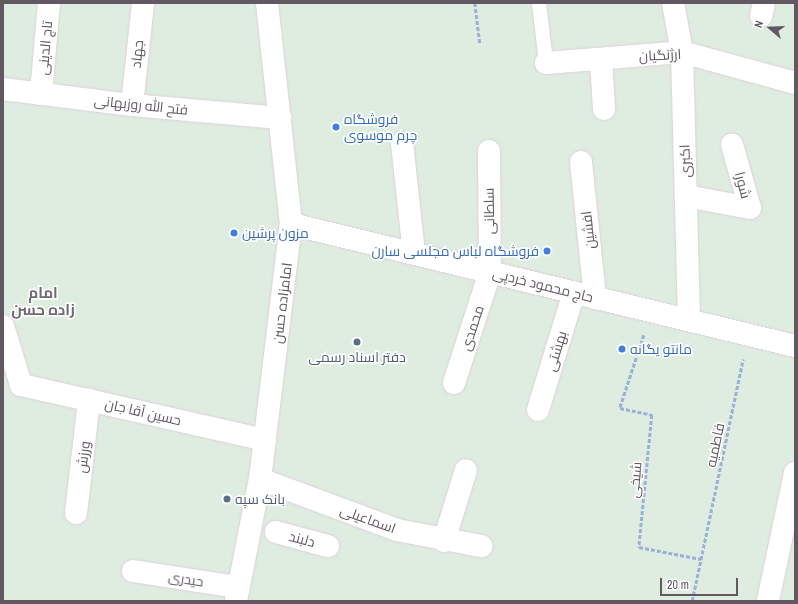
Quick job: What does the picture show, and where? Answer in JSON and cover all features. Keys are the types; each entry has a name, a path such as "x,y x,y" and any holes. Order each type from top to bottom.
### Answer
{"street":[{"name":"تاج الدینی","path":"40,94 48,3"},
{"name":"جهاد","path":"132,105 143,3"},
{"name":"امامزاده حسن","path":"237,594 260,479 291,224 267,3"},
{"name":"اکبری","path":"673,3 682,52 689,320"},
{"name":"ارژنگیان","path":"546,63 682,52 795,83"},
{"path":"601,59 604,109"},
{"name":"فتح الله روزبهانی","path":"3,89 132,105 280,118"},
{"path":"402,143 414,253"},
{"name":"شورا","path":"686,196 750,208 732,145"},
{"name":"سلطانی","path":"489,151 490,272"},
{"name":"افشین","path":"581,162 595,298"},
{"name":"حاج محمود خردپی","path":"291,224 795,346"},
{"name":"محمدی","path":"454,383 490,272"},
{"name":"بهشتی","path":"538,410 574,292"},
{"name":"حسین آقا جان","path":"3,326 21,385 265,440"},
{"name":"ورزش","path":"76,514 89,400"},
{"path":"444,541 466,470"},
{"path":"768,601 789,526 795,473"},
{"name":"اسماعیلی","path":"260,479 397,530 444,541 480,546"},
{"name":"دلبند","path":"276,532 328,546"},
{"name":"حیدری","path":"133,571 237,594"}],"lane":[{"path":"539,3 546,63"}],"path":[{"path":"475,3 480,44"},
{"name":"شیخی","path":"652,311 620,408 652,415 639,547 701,558"},
{"name":"فاطمیه","path":"701,558 748,335"},
{"path":"692,601 701,558"}],"place":[{"name":"فروشگاه چرم موسوی","path":"336,127"},
{"name":"مزون پرشین","path":"234,233"},
{"name":"فروشگاه لباس مجلسی سارن","path":"547,251"},
{"name":"دفتر اسناد رسمی","path":"357,342"},
{"name":"مانتو یگانه","path":"622,349"},
{"name":"بانک سپه","path":"227,499"}],"district":[{"name":"امام زاده حسن","path":"43,300"}]}
